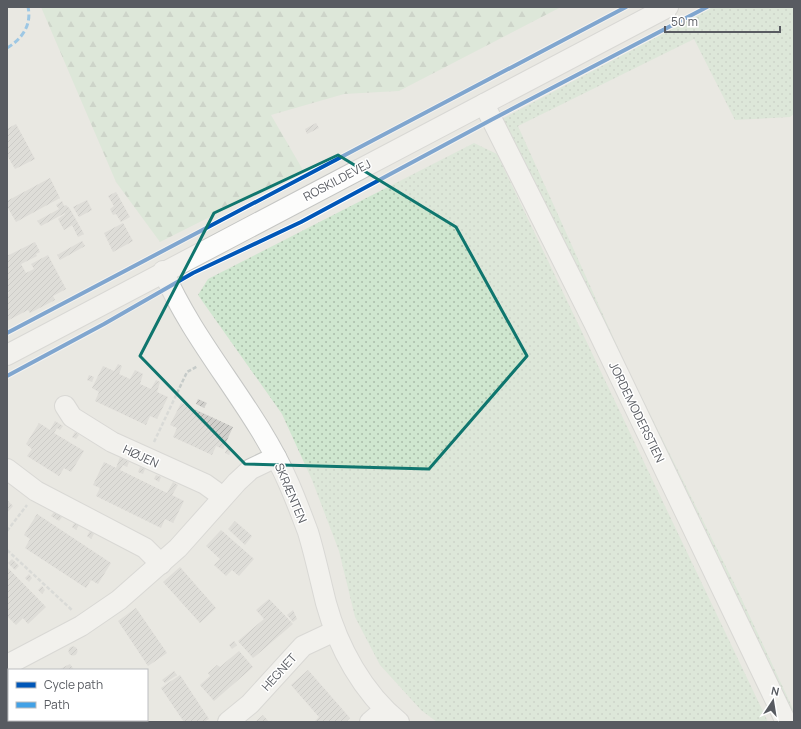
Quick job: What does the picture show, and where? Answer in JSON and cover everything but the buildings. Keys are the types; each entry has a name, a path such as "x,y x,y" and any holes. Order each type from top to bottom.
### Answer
{"street":[{"name":"ROSKILDEVEJ","path":"7,354 668,7"},
{"name":"JORDEMODERSTIEN","path":"484,104 594,323 786,722"},
{"name":"SKRÆNTEN","path":"164,271 187,318 242,398 276,457 289,483 308,533 335,631 352,665 384,718"},
{"name":"HØJEN","path":"65,406 72,417 81,424 112,442 146,459 205,484 223,497"},
{"path":"8,661 86,623 119,600 161,564 206,518 223,497 250,469 276,457"},
{"path":"7,469 36,491 145,548 161,564"},
{"name":"HEGNET","path":"228,722 250,704 303,646 335,631"}],"path":[{"path":"146,459 187,372 214,358"},
{"path":"7,531 36,491"},
{"path":"7,550 86,623"}],"highlighted area":[{"path":"338,155 456,227 527,356 429,469 245,464 140,356 214,213"}],"green space":[{"path":"41,7 561,7 399,91 344,94 271,115 303,170 160,242 116,182"},
{"path":"713,7 794,7 794,114 790,117 735,120 694,39 518,126 628,370 736,587 794,711 794,722 502,119"},
{"path":"474,143 497,154 768,722 437,722 421,710 380,665 355,617 339,551 312,480 282,414 198,295 208,279"}],"marked path":[{"path":"7,48 25,31 29,20 28,7"}],"cycle path":[{"path":"7,333 626,7"},
{"path":"7,376 104,324 193,273 301,222 491,120 707,7"}]}
